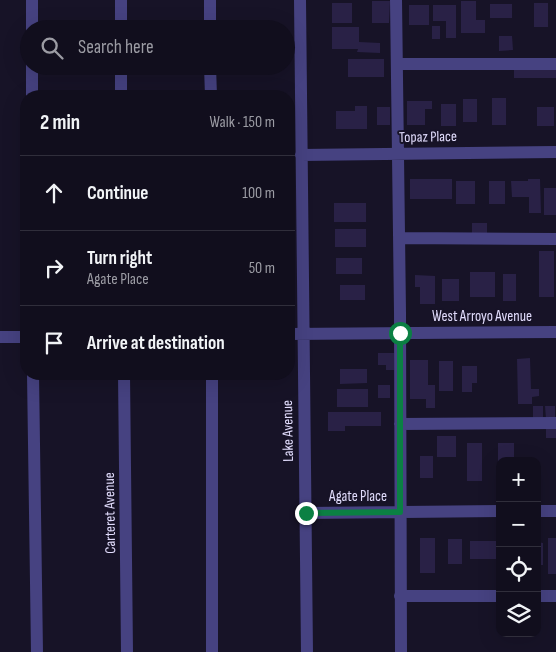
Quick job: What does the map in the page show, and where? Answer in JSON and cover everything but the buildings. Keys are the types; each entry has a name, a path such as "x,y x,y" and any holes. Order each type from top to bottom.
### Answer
{"street":[{"path":"32,0 32,20"},
{"path":"121,0 121,20"},
{"path":"210,0 210,20"},
{"name":"Lake Avenue","path":"300,0 307,652"},
{"path":"396,0 401,652"},
{"path":"397,64 556,64"},
{"path":"32,75 32,90"},
{"path":"121,75 122,90"},
{"path":"210,75 210,90"},
{"name":"Topaz Place","path":"301,155 556,152"},
{"path":"399,238 556,239"},
{"name":"West Arroyo Avenue","path":"295,334 556,332"},
{"path":"0,337 20,337"},
{"path":"33,380 37,652"},
{"name":"Carteret Avenue","path":"124,380 127,652"},
{"path":"212,380 212,652"},
{"path":"400,424 556,423"},
{"path":"541,511 556,510"},
{"name":"Agate Place","path":"306,513 496,511"},
{"path":"400,596 496,596"},
{"path":"541,596 556,596"}],"route":[{"path":"306,513 400,512 400,333"}]}
